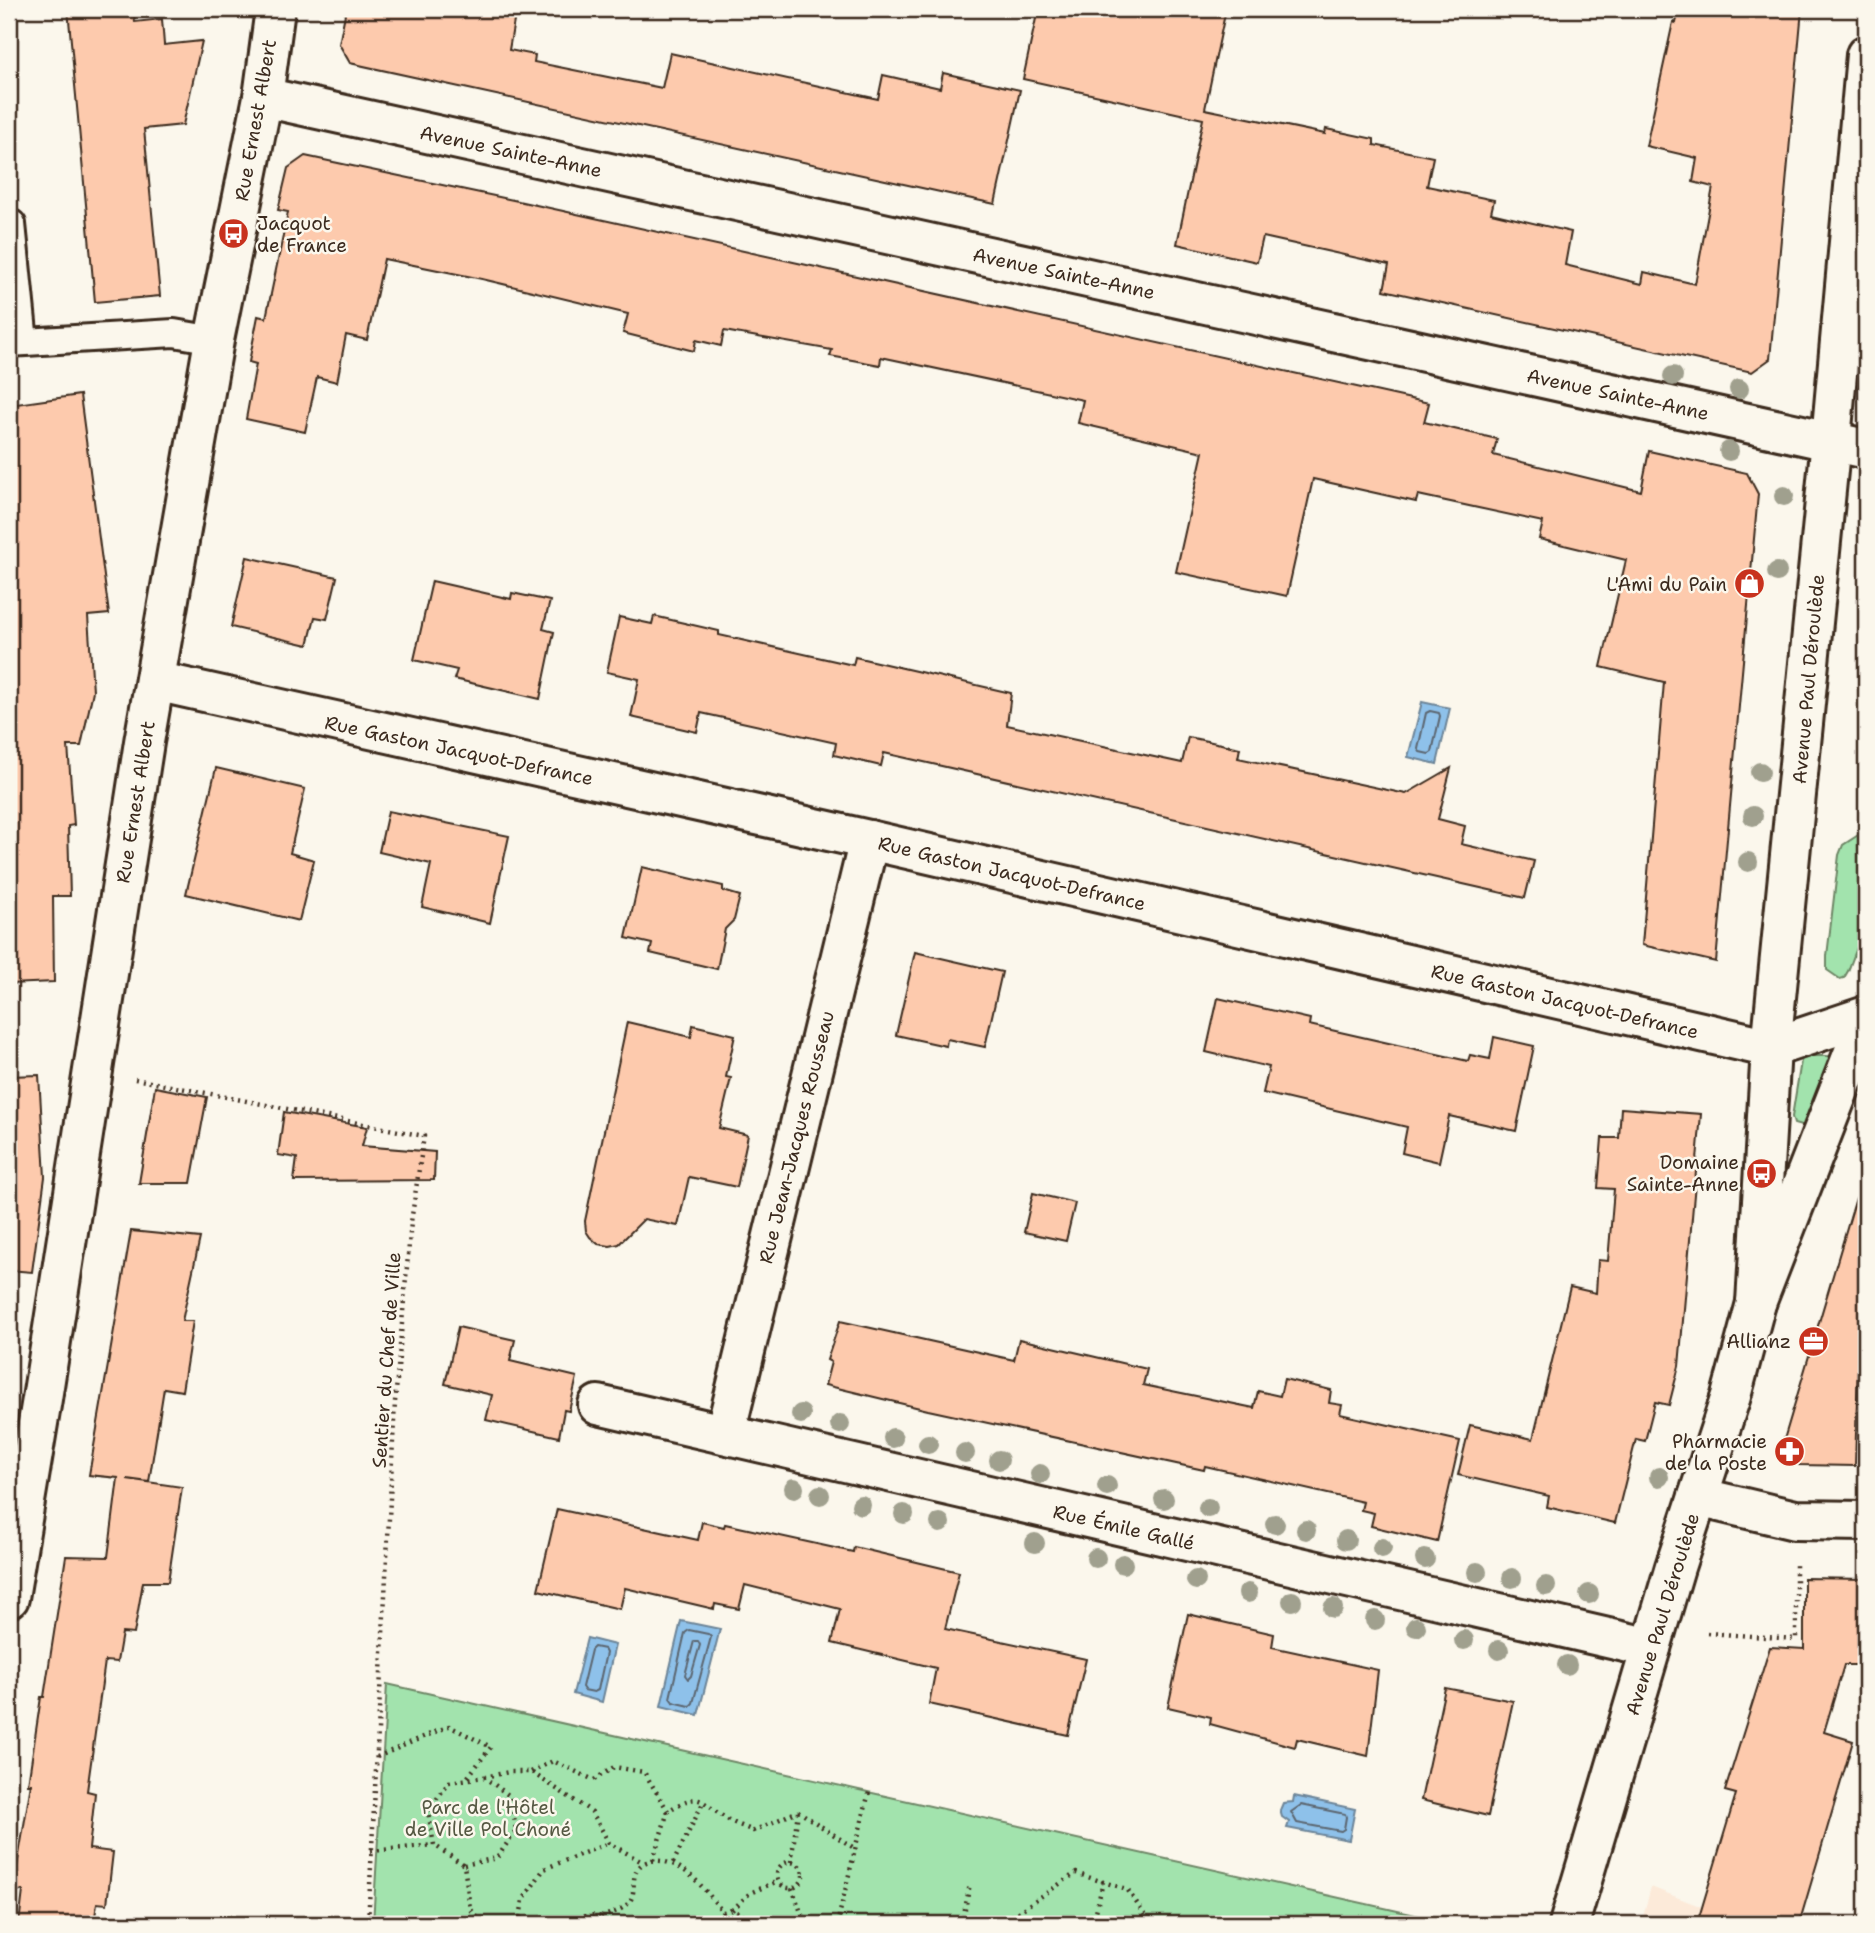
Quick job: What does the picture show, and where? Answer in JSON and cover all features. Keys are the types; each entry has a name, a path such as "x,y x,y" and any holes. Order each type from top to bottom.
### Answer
{"street":[{"name":"Rue Ernest Albert","path":"9,1598 155,681 214,340 262,97 275,9"},
{"name":"Avenue Paul Déroulède","path":"1756,1303 1771,1048 1849,445 1866,55"},
{"name":"Avenue Sainte-Anne","path":"262,97 1849,445"},
{"name":"Rue Gaston Jacquot-Defrance","path":"155,681 869,840 1771,1048"},
{"name":"Rue Jean-Jacques Rousseau","path":"724,1434 869,840"},
{"path":"1771,1048 1866,1016"},
{"name":"Avenue Paul Déroulède","path":"1569,1924 1651,1648 1731,1396 1756,1303 1866,1021"},
{"name":"Rue Émile Gallé","path":"598,1405 1651,1648"},
{"path":"1698,1497 1795,1520 1866,1521"}],"lane":[{"path":"9,224 12,224 16,343 174,333 214,340"}],"path":[{"name":"Sentier du Chef de Ville","path":"93,1071 424,1136 411,1222 395,1402 368,1924"},
{"path":"1707,1633 1796,1639 1796,1565"},
{"path":"377,1757 449,1726 491,1747 467,1779"},
{"path":"434,1845 428,1811 449,1782 509,1772 531,1772 552,1761 594,1780 614,1767 644,1772 668,1811"},
{"path":"531,1772 592,1812 609,1843 644,1863"},
{"path":"371,1851 434,1845 464,1865 497,1858 516,1830 511,1797 484,1777"},
{"path":"837,1924 869,1792"},
{"path":"653,1860 668,1811 685,1800 704,1800 727,1819 753,1831 798,1811"},
{"path":"673,1863 704,1800"},
{"path":"798,1811 854,1848"},
{"path":"791,1862 798,1811"},
{"path":"519,1924 523,1900 544,1869 609,1843"},
{"path":"573,1924 582,1916 592,1914 601,1917 621,1910 632,1898 636,1870 653,1860 673,1863 689,1872 723,1912"},
{"path":"791,1862 800,1865 804,1874 800,1883 792,1888 783,1887 778,1881 779,1868 791,1862"},
{"path":"464,1865 470,1908 482,1924"},
{"path":"1000,1924 1076,1873 1127,1889 1151,1924"},
{"path":"712,1924 723,1912 732,1910 750,1893 778,1881"},
{"path":"1093,1924 1103,1882"},
{"path":"962,1924 970,1884"},
{"path":"792,1888 805,1924"},
{"path":"732,1910 752,1920 789,1918 805,1924"},
{"path":"601,1917 605,1924"},
{"path":"1323,1924 1327,1921 1340,1924"}],"shaded area":[{"path":"1651,1887 1702,1907 1742,1924 1641,1924"}],"green space":[{"path":"1866,830 1866,924 1848,971 1844,978 1840,979 1827,970 1839,855 1843,845"},
{"path":"1804,1056 1831,1058 1805,1127 1794,1124 1792,1117"},
{"name":"Parc de l'Hôtel de Ville Pol Choné","path":"387,1684 1420,1916 1418,1924 373,1924"}],"water":[{"path":"1422,702 1450,708 1437,764 1408,757"},
{"path":"681,1621 720,1629 698,1715 661,1706"},
{"path":"587,1638 615,1645 602,1702 573,1694"},
{"path":"1294,1796 1355,1809 1349,1840 1287,1828 1289,1822 1282,1817 1280,1810 1283,1803 1293,1802"}],"building":[{"path":"68,9 133,9 135,22 162,19 164,45 202,41 183,125 144,129 160,296 95,302"},
{"path":"346,9 516,9 509,50 535,55 534,62 662,88 670,53 878,99 883,75 940,88 943,73 1020,90 995,204 350,63 339,44"},
{"path":"1038,9 1226,9 1205,109 1325,134 1326,129 1374,139 1374,145 1433,157 1427,186 1494,200 1491,213 1571,232 1565,265 1642,284 1644,272 1695,284 1713,187 1693,182 1697,158 1646,146 1673,22 1676,23 1679,9 1802,9 1770,359 1752,372 1384,290 1389,265 1263,237 1257,262 1177,244 1203,119 1023,79"},
{"path":"305,156 1429,403 1424,422 1497,439 1493,455 1641,491 1649,451 1747,473 1758,494 1716,962 1642,945 1664,682 1601,667 1626,560 1539,539 1543,522 1418,495 1416,502 1313,479 1287,596 1176,572 1203,452 1078,423 1083,400 881,357 880,365 830,356 832,350 724,331 721,346 696,340 694,351 623,333 628,314 384,259 367,340 346,335 337,382 317,377 305,432 246,419 256,364 249,362 258,316 266,318 288,212 278,210 288,168"},
{"path":"80,395 109,614 88,616 93,691 81,746 68,746 74,825 68,826 70,896 53,896 54,982 9,984 9,405"},
{"path":"247,557 337,577 327,619 315,617 308,645 231,627"},
{"path":"432,581 511,599 512,593 550,601 543,629 554,632 540,699 454,679 457,670 414,660"},
{"path":"654,616 719,631 719,635 853,665 855,657 1011,693 1007,725 1182,763 1188,737 1240,748 1238,758 1406,794 1451,768 1438,819 1465,826 1461,844 1534,861 1525,898 884,753 881,766 834,755 836,743 701,713 697,732 631,717 639,679 607,672 619,617 652,624"},
{"path":"216,768 305,789 290,853 314,860 299,921 186,894"},
{"path":"388,811 509,836 490,923 422,907 431,864 379,852"},
{"path":"642,867 723,886 723,891 740,896 734,920 725,929 717,969 650,953 652,944 626,938"},
{"path":"915,952 1002,972 985,1047 947,1039 946,1046 896,1035"},
{"path":"1218,998 1310,1019 1309,1025 1468,1061 1470,1055 1490,1059 1494,1037 1534,1046 1516,1131 1449,1116 1439,1162 1402,1153 1407,1127 1263,1093 1269,1067 1206,1052"},
{"path":"627,1022 691,1037 693,1025 735,1035 726,1077 731,1078 719,1128 748,1135 737,1187 689,1177 678,1226 644,1219 619,1244 610,1246 598,1244 590,1237 585,1221"},
{"path":"39,1075 45,1177 32,1272 9,1270 9,1076"},
{"path":"155,1087 207,1097 191,1183 139,1183"},
{"path":"1621,1108 1701,1114 1679,1366 1669,1405 1655,1402 1645,1441 1636,1439 1615,1523 1547,1507 1549,1496 1458,1475 1470,1425 1533,1439 1570,1287 1596,1293 1598,1260 1608,1261 1614,1189 1598,1188 1602,1138 1619,1138"},
{"path":"284,1112 367,1127 362,1146 435,1152 434,1180 294,1181 297,1158 278,1155"},
{"path":"1033,1193 1075,1203 1066,1241 1024,1232"},
{"path":"1856,1198 1866,1200 1866,1367 1858,1365 1855,1466 1799,1465 1783,1443"},
{"path":"131,1231 200,1238 182,1321 193,1321 182,1391 164,1388 149,1482 127,1479 182,1487 168,1582 143,1582 134,1634 122,1633 117,1662 105,1661 87,1791 95,1793 89,1849 113,1852 107,1904 97,1903 94,1924 19,1924 23,1891 13,1890 31,1784 28,1784 41,1697 44,1697 66,1556 108,1557 118,1478 89,1475"},
{"path":"840,1321 1014,1360 1019,1339 1147,1369 1143,1385 1254,1408 1258,1391 1280,1396 1284,1379 1331,1390 1329,1403 1342,1405 1340,1414 1460,1441 1437,1542 1371,1526 1374,1513 1361,1510 1363,1502 1205,1466 1204,1470 928,1410 825,1385 831,1362 827,1360"},
{"path":"458,1327 515,1340 510,1361 577,1377 569,1411 564,1410 559,1437 486,1420 492,1395 445,1384"},
{"path":"557,1509 698,1540 702,1522 724,1527 725,1524 853,1552 854,1547 959,1572 945,1629 1086,1659 1068,1735 929,1704 936,1668 832,1643 840,1609 745,1585 739,1609 715,1604 714,1609 625,1588 620,1609 538,1590"},
{"path":"1804,1578 1866,1579 1866,1652 1861,1652 1860,1665 1844,1665 1824,1732 1853,1741 1799,1924 1697,1924 1736,1794 1725,1791 1770,1647 1804,1649"},
{"path":"1188,1614 1274,1634 1272,1647 1378,1670 1368,1756 1297,1739 1295,1747 1210,1724 1211,1717 1168,1707"},
{"path":"1445,1688 1513,1701 1488,1816 1421,1800"}],"place":[{"name":"Jacquot de France","path":"234,234"},
{"name":"L'Ami du Pain","path":"1750,584"},
{"name":"Domaine Sainte-Anne","path":"1762,1173"},
{"name":"Allianz","path":"1814,1341"},
{"name":"Pharmacie de la Poste","path":"1790,1452"}]}
